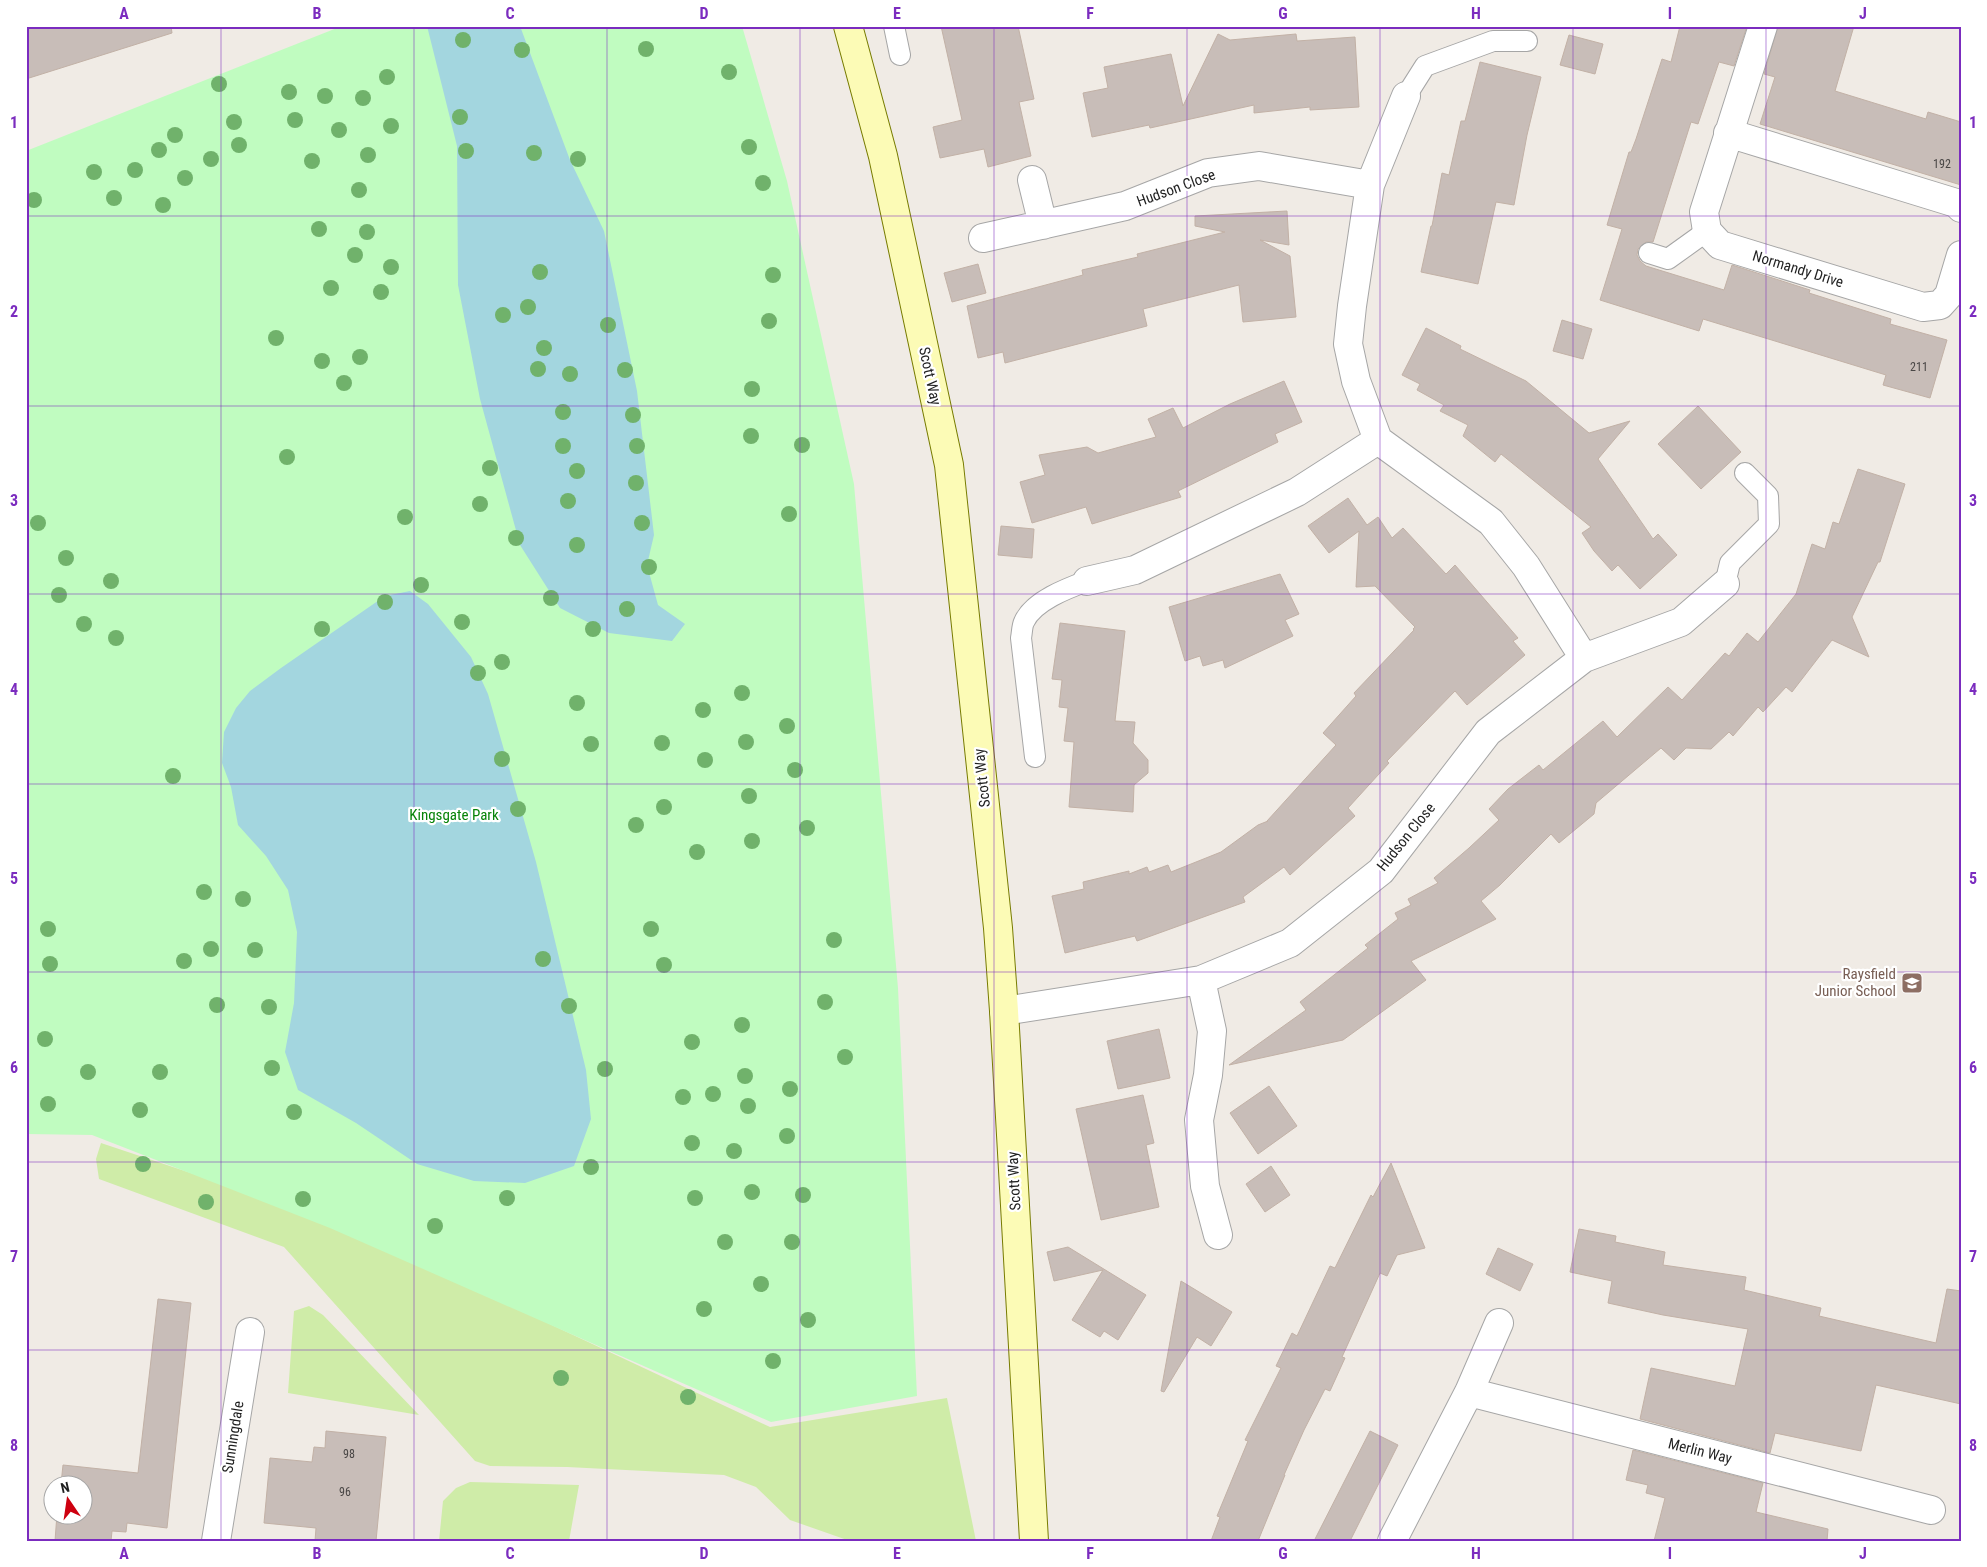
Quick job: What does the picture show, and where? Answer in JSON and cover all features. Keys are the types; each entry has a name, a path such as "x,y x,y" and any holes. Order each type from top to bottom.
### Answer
{"street":[{"name":"Scott Way","path":"848,26 884,156 949,465 998,928 1034,1541"},
{"path":"1706,231 1704,212 1763,26"},
{"path":"1406,96 1370,185 1348,344 1356,382 1378,440 1491,522 1526,566 1584,658"},
{"path":"1728,133 1956,203 1961,208"},
{"name":"Hudson Close","path":"983,238 1125,206 1208,173 1259,166 1370,185"},
{"path":"1032,180 1043,225"},
{"name":"Normandy Drive","path":"1706,231 1720,245 1922,307 1940,305 1949,295 1961,255"},
{"path":"1087,581 1135,570 1261,510 1296,492 1378,440"},
{"name":"Hudson Close","path":"1004,1011 1201,980 1290,943 1381,871 1488,732 1584,658 1681,622 1725,584"},
{"path":"1201,980 1212,1031 1208,1075 1199,1120 1205,1186 1218,1235"},
{"path":"1392,1541 1469,1392 1498,1322"},
{"name":"Sunningdale","path":"216,1541 250,1332"},
{"name":"Merlin Way","path":"1469,1392 1931,1510"}],"lane":[{"path":"894,26 900,55"},
{"path":"1406,96 1425,66 1492,41 1526,41"},
{"path":"1649,253 1668,259 1706,231"},
{"path":"1725,584 1730,563 1769,524 1768,496 1745,473"},
{"path":"1035,757 1021,638 1024,622 1032,610 1058,592 1087,581"}],"green space":[{"name":"Kingsgate Park","path":"342,26 742,26 787,181 854,484 898,988 917,1396 771,1422 330,1228 92,1135 26,1134 26,151"},
{"path":"101,1143 314,1214 770,1427 947,1398 976,1541 850,1541 790,1520 756,1487 724,1475 567,1467 490,1466 475,1461 284,1247 99,1179 96,1159"},
{"path":"309,1306 323,1315 419,1415 288,1393 294,1311"},
{"path":"470,1482 579,1485 569,1541 439,1541 443,1501 456,1488"}],"water":[{"path":"427,26 520,26 570,160 604,231 637,391 654,535 647,565 658,605 685,624 672,641 609,633 560,608 520,545 480,399 458,285 457,146"},
{"path":"410,591 428,604 471,657 488,694 536,862 586,1070 591,1119 574,1166 525,1183 474,1181 417,1164 356,1123 298,1090 285,1052 294,1003 297,932 288,890 266,856 238,825 231,787 222,763 224,732 236,708 250,691 385,596"}],"building":[{"path":"26,26 171,26 172,33 26,79"},
{"path":"941,26 1018,26 1034,99 1019,102 1031,156 988,167 984,149 940,158 933,127 962,120"},
{"path":"1680,26 1747,26 1734,66 1719,62 1698,124 1691,122 1653,242 1646,242 1638,249 1637,255 1640,261 1646,266 1724,290 1732,265 1810,290 1809,293 1891,319 1890,324 1947,340 1930,398 1883,385 1886,375 1703,319 1699,331 1600,300 1622,229 1607,225 1629,152 1631,152 1636,139 1662,59 1671,62"},
{"path":"1778,26 1854,26 1835,91 1926,119 1928,112 1961,122 1961,185 1760,124 1775,77 1764,74"},
{"path":"1218,34 1230,40 1296,34 1297,41 1355,37 1359,107 1310,110 1310,107 1254,113 1254,105 1150,128 1149,125 1092,137 1083,93 1108,88 1104,67 1171,54 1183,106"},
{"path":"1569,35 1603,44 1595,74 1560,65"},
{"path":"1480,62 1541,77 1527,135 1514,205 1496,202 1478,284 1421,272 1442,173 1449,175 1461,121 1465,121"},
{"path":"1287,211 1289,245 1260,240 1290,256 1296,317 1243,322 1239,285 1143,309 1147,326 1005,363 1003,352 978,358 967,306 1083,275 1082,270 1138,257 1137,254 1225,232 1195,226 1195,216"},
{"path":"978,264 986,293 952,302 944,273"},
{"path":"1562,320 1592,329 1583,359 1553,351"},
{"path":"1426,328 1461,346 1460,349 1526,381 1589,433 1630,421 1598,459 1653,539 1658,534 1677,555 1640,589 1618,565 1612,571 1594,551 1582,533 1591,527 1501,454 1495,462 1463,436 1468,425 1440,411 1444,405 1417,390 1420,384 1402,375"},
{"path":"1284,381 1302,422 1275,434 1278,442 1178,491 1181,497 1092,524 1086,507 1032,523 1020,482 1045,475 1039,455 1087,447 1098,453 1156,437 1148,419 1173,408 1183,428 1230,404"},
{"path":"1698,406 1741,452 1701,489 1658,444"},
{"path":"1858,469 1905,484 1880,562 1878,562 1852,617 1869,657 1832,640 1792,692 1786,687 1763,712 1758,707 1733,736 1729,732 1711,749 1686,748 1674,760 1661,748 1596,803 1594,814 1559,843 1551,834 1500,885 1481,901 1496,919 1411,961 1426,980 1343,1040 1229,1065 1306,1010 1300,1002 1368,948 1365,945 1398,919 1395,913 1411,905 1408,899 1438,883 1434,878 1499,820 1489,809 1508,789 1539,765 1543,770 1603,721 1617,737 1668,687 1682,700 1725,653 1729,656 1747,633 1758,642 1796,594 1812,544 1825,549 1833,522 1839,524"},
{"path":"1348,498 1367,525 1378,517 1392,538 1403,528 1446,574 1455,565 1518,638 1513,641 1525,655 1467,705 1455,691 1387,761 1389,763 1348,808 1355,816 1290,875 1284,867 1243,897 1245,902 1137,941 1135,936 1065,953 1052,896 1084,889 1083,882 1129,871 1129,874 1147,867 1149,872 1168,865 1171,872 1221,852 1258,825 1268,821 1336,745 1323,733 1356,696 1354,693 1414,630 1415,627 1375,586 1356,587 1359,531 1329,553 1308,526"},
{"path":"1001,526 1034,529 1032,558 998,555"},
{"path":"1280,574 1299,614 1285,620 1293,636 1225,668 1223,660 1203,666 1200,656 1185,661 1169,607"},
{"path":"1060,623 1125,631 1115,721 1135,722 1133,743 1148,760 1148,773 1134,785 1133,812 1069,807 1074,742 1064,741 1068,708 1059,707 1062,680 1052,679"},
{"path":"1159,1029 1170,1078 1118,1089 1107,1041"},
{"path":"1269,1086 1297,1126 1258,1154 1230,1113"},
{"path":"1143,1095 1154,1143 1146,1145 1159,1207 1101,1220 1076,1109"},
{"path":"1391,1163 1425,1248 1397,1255 1387,1276 1380,1273 1342,1357 1345,1358 1330,1391 1325,1389 1304,1430 1258,1541 1211,1541 1220,1517 1217,1516 1248,1441 1245,1440 1281,1368 1276,1366 1292,1333 1297,1336 1330,1266 1335,1268 1371,1195 1373,1197"},
{"path":"1271,1166 1290,1195 1265,1212 1246,1184"},
{"path":"1579,1229 1616,1236 1615,1242 1665,1252 1663,1265 1746,1277 1744,1290 1821,1308 1819,1316 1936,1343 1947,1289 1961,1291 1961,1404 1876,1385 1861,1451 1775,1433 1770,1453 1640,1419 1651,1368 1735,1386 1748,1329 1663,1315 1608,1303 1612,1281 1570,1272"},
{"path":"1068,1247 1146,1295 1118,1340 1104,1331 1100,1337 1072,1320 1103,1270 1054,1281 1047,1252"},
{"path":"1498,1248 1533,1264 1520,1291 1486,1274"},
{"path":"1181,1281 1232,1312 1211,1346 1197,1337 1164,1392 1161,1391"},
{"path":"158,1299 191,1303 167,1528 127,1523 126,1532 112,1531 111,1541 55,1541 56,1524 92,1524 92,1474 62,1474 63,1465 138,1473"},
{"path":"326,1431 386,1437 376,1541 315,1541 316,1528 264,1523 270,1458 312,1462 314,1447 325,1448"},
{"path":"1370,1431 1398,1445 1350,1541 1314,1541"},
{"path":"1633,1450 1763,1483 1756,1512 1828,1529 1827,1541 1654,1541 1665,1498 1646,1493 1648,1485 1626,1480"}],"place":[{"name":"Raysfield Junior School","path":"1912,983"}]}
